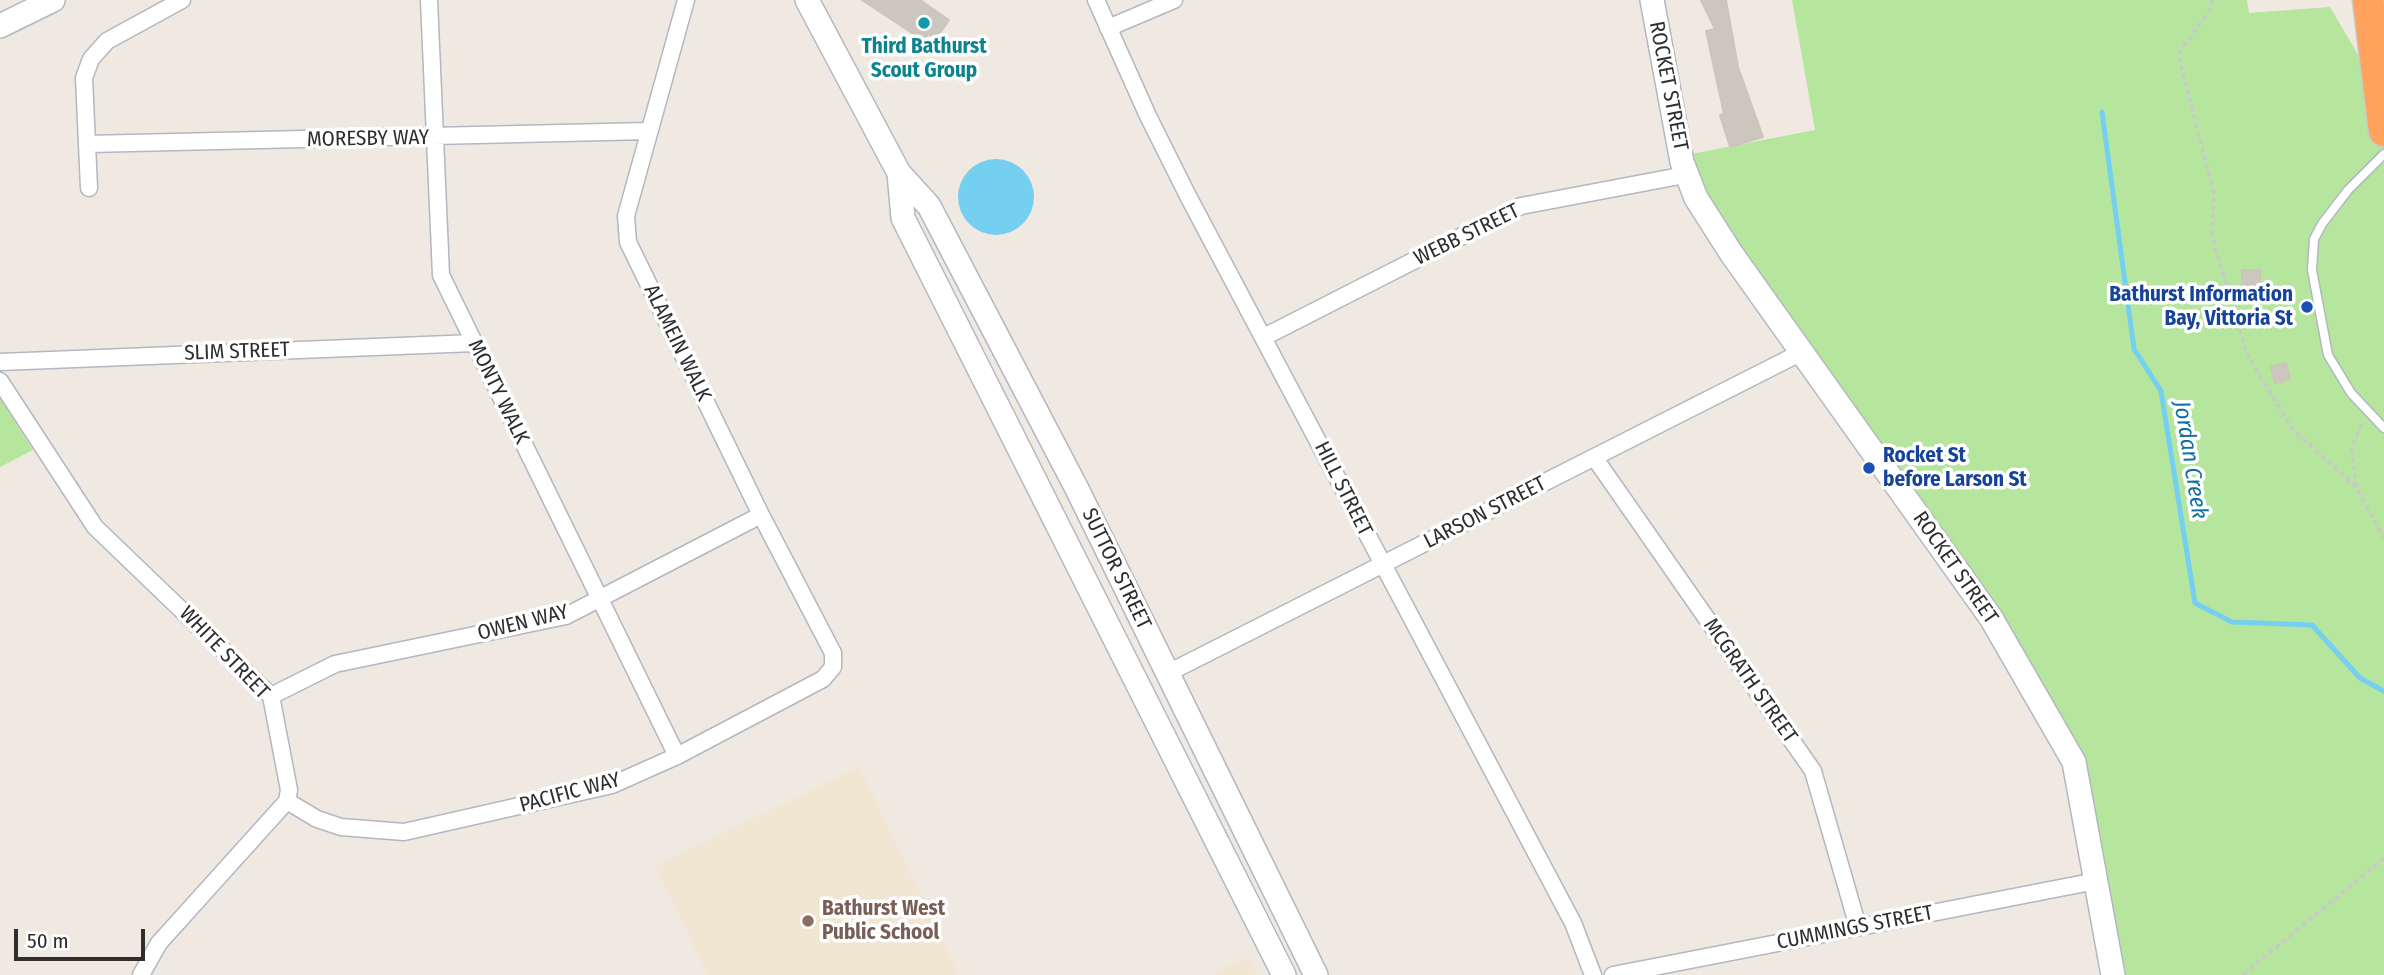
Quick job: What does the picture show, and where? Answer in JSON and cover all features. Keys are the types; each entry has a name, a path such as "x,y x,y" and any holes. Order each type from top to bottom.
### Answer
{"highway":[{"path":"2368,0 2384,131"}],"main road":[{"path":"0,26 53,0"},
{"name":"SUTTOR STREET","path":"807,0 899,173 929,206 1077,489 1315,975"},
{"name":"ROCKET STREET","path":"1652,0 1685,175 1713,226 1991,618 2053,721 2074,762 2113,975"},
{"name":"SUTTOR STREET","path":"899,173 904,218 1283,975"}],"street":[{"path":"89,188 84,78 91,59 107,41 182,0"},
{"name":"MONTY WALK","path":"429,0 441,275 677,756"},
{"name":"ALAMEIN WALK","path":"686,0 626,216 628,242 761,515 833,653 833,667"},
{"name":"HILL STREET","path":"1097,0 1153,128 1573,923 1593,975"},
{"path":"1108,28 1174,0"},
{"name":"MORESBY WAY","path":"88,144 648,131"},
{"name":"WEBB STREET","path":"1264,337 1521,206 1685,175"},
{"name":"SLIM STREET","path":"0,362 474,343"},
{"name":"LARSON STREET","path":"1167,673 1801,352"},
{"name":"WHITE STREET","path":"0,381 95,527 271,696 289,790 287,801"},
{"name":"MCGRATH STREET","path":"1594,457 1813,771 1858,927"},
{"name":"OWEN WAY","path":"271,696 335,664 566,615 761,515"},
{"name":"PACIFIC WAY","path":"287,801 317,819 341,827 376,832 404,832 612,785 677,756 823,679 833,667"},
{"path":"141,975 159,943 287,801"},
{"name":"CUMMINGS STREET","path":"1614,975 2096,881"}],"lane":[{"path":"2384,154 2330,211 2314,239 2312,251 2312,270 2328,355 2342,380 2384,428"}],"path":[{"path":"2212,0 2212,7 2178,54 2214,194 2212,236 2247,355 2292,429 2356,487 2384,538"},
{"path":"2356,487 2352,449 2367,411"},
{"path":"2243,975 2384,858"}],"shaded area":[{"name":"Bathurst West Public School","path":"859,767 960,975 708,975 655,866"},
{"path":"1248,957 1257,975 1211,975"}],"green space":[{"path":"1792,0 2247,0 2249,13 2330,7 2376,85 2384,131 2384,975 2113,975 2074,763 1802,352 1681,156 1815,130"},
{"path":"0,398 33,450 0,467"}],"water":[{"path":"989,159 1003,159 1017,165 1028,176 1034,197 1031,212 1023,224 1003,235 989,235 975,229 964,218 958,204 958,190 964,176 975,165"}],"building":[{"name":"Third Bathurst Scout Group","path":"862,0 920,0 949,20 936,39 928,34 924,41"},
{"path":"1701,0 1726,0 1738,67 1763,137 1730,147 1720,115 1724,114 1706,31 1715,29"},
{"path":"2242,270 2260,270 2260,285 2242,284"},
{"path":"2286,363 2290,379 2275,383 2271,367"}],"waterway":[{"name":"Jordan Creek","path":"2102,112 2134,349 2161,391 2195,603 2232,622 2312,625 2360,678 2384,691"}],"place":[{"name":"Third Bathurst Scout Group","path":"924,23"},
{"name":"Bathurst Information Bay, Vittoria St","path":"2307,307"},
{"name":"Rocket St before Larson St","path":"1869,468"},
{"name":"Bathurst West Public School","path":"808,921"}]}
